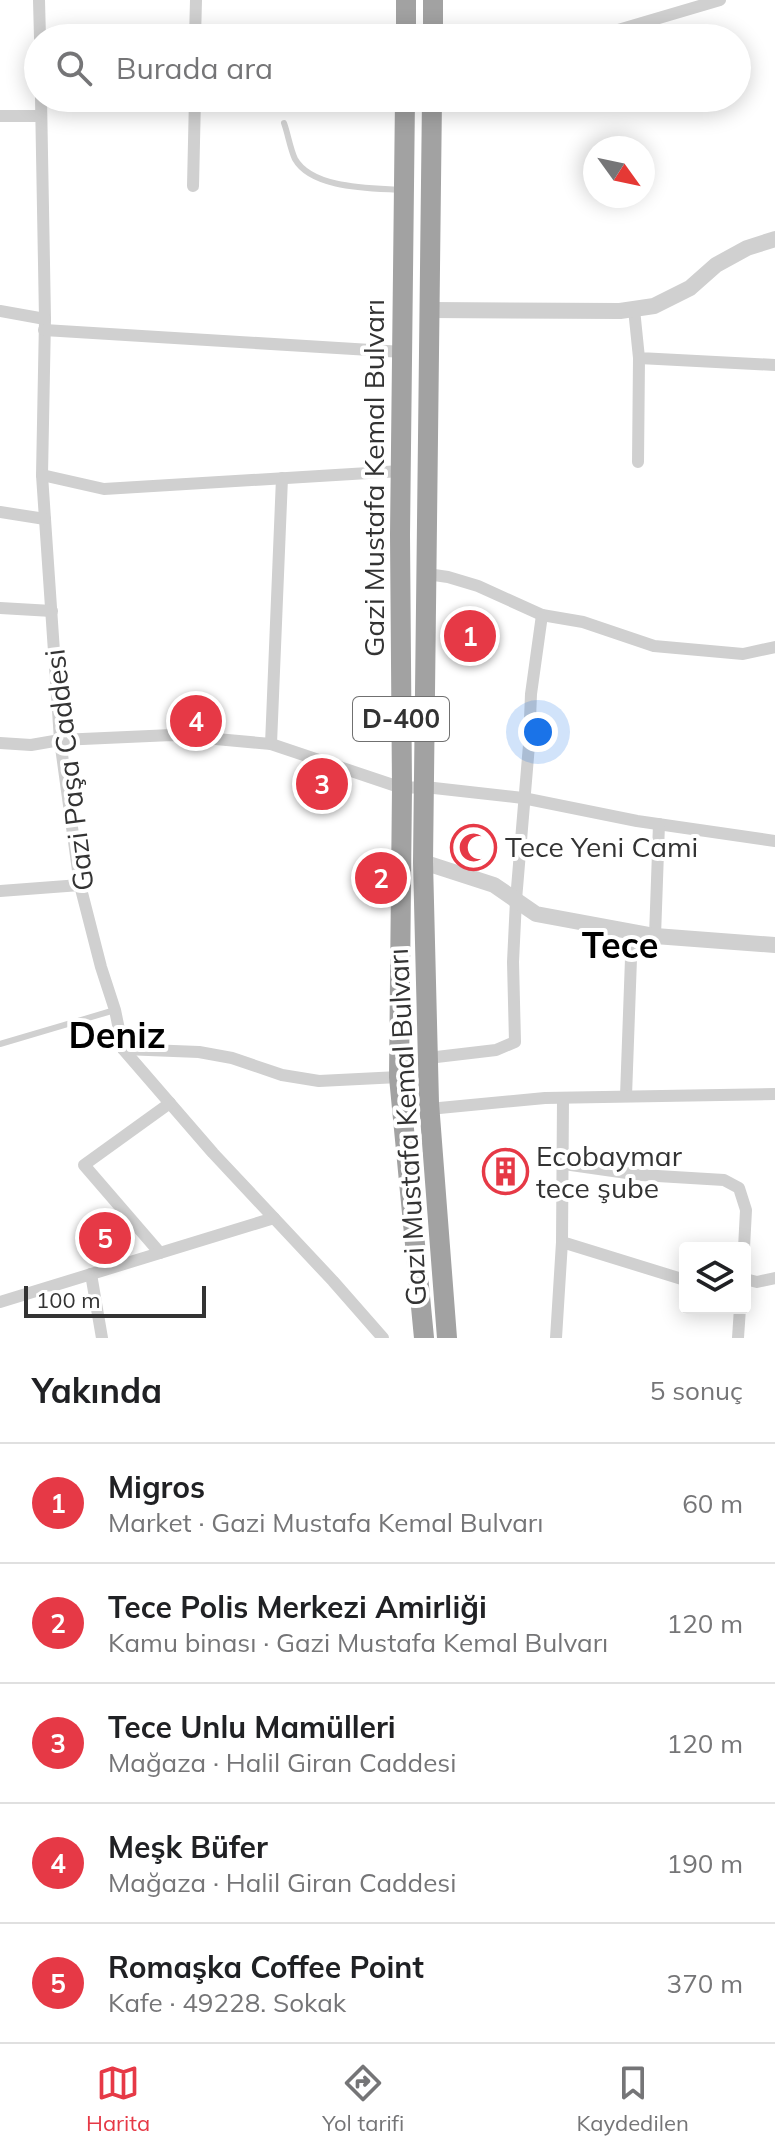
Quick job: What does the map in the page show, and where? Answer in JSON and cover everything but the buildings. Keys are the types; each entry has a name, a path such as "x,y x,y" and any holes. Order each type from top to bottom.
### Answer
{"highway":[{"path":"406,0 406,24"},
{"path":"433,0 433,24"},
{"name":"Gazi Mustafa Kemal Bulvarı","path":"405,112 399,1077 424,1338"},
{"name":"Gazi Mustafa Kemal Bulvarı","path":"432,112 423,862 429,1109 447,1338"}],"street":[{"path":"39,0 40,24"},
{"path":"195,24 196,0"},
{"path":"639,24 720,0"},
{"name":"Gazi Paşa Caddesi","path":"41,112 45,324 42,475 60,740 80,885 123,1049 213,1153 383,1338"},
{"path":"193,186 195,112"},
{"path":"0,116 41,116"},
{"path":"430,310 576,311 654,306 690,288 716,265 747,248 775,239"},
{"path":"634,309 639,358 638,462"},
{"path":"0,311 45,324 403,352"},
{"path":"639,358 775,365"},
{"path":"42,475 104,489 401,471"},
{"path":"271,744 282,478"},
{"path":"0,512 45,519"},
{"path":"427,574 478,586 542,615 583,622 654,646 743,654 775,647"},
{"path":"0,608 52,611"},
{"path":"428,1058 496,1050 515,1042 513,962 516,900 531,694 542,615"},
{"path":"0,743 31,745 60,740 172,735 271,744 402,788 425,787 523,798 659,824 775,841"},
{"path":"655,936 659,824"},
{"path":"423,862 494,885 536,914 655,936 775,945"},
{"path":"0,891 80,885"},
{"path":"626,1096 632,931"},
{"path":"123,1049 199,1052 232,1058 282,1075 319,1081 399,1077"},
{"path":"429,1109 563,1098 775,1094"},
{"path":"556,1338 562,1242 563,1098"},
{"path":"160,1253 84,1165 170,1103"},
{"path":"564,1164 641,1175 724,1180 739,1188 746,1210 744,1242"},
{"path":"0,1302 274,1218"},
{"path":"562,1242 679,1278"},
{"path":"91,1274 102,1338"},
{"path":"751,1280 775,1278"},
{"path":"738,1338 740,1314"}],"lane":[{"path":"284,123 296,161 315,176 342,186 404,191"},
{"path":"0,1044 115,1010"}],"place":[{"name":"Migros","path":"470,636"},
{"name":"Meşk Büfer","path":"196,721"},
{"name":"Tece Unlu Mamülleri","path":"322,784"},
{"name":"Tece Yeni Cami","path":"474,847"},
{"name":"Tece Polis Merkezi Amirliği","path":"381,878"},
{"name":"Ecobaymar tece şube","path":"505,1172"},
{"name":"Romaşka Coffee Point","path":"105,1238"}],"district":[{"name":"Tece","path":"620,945"},
{"name":"Deniz","path":"117,1035"}]}
